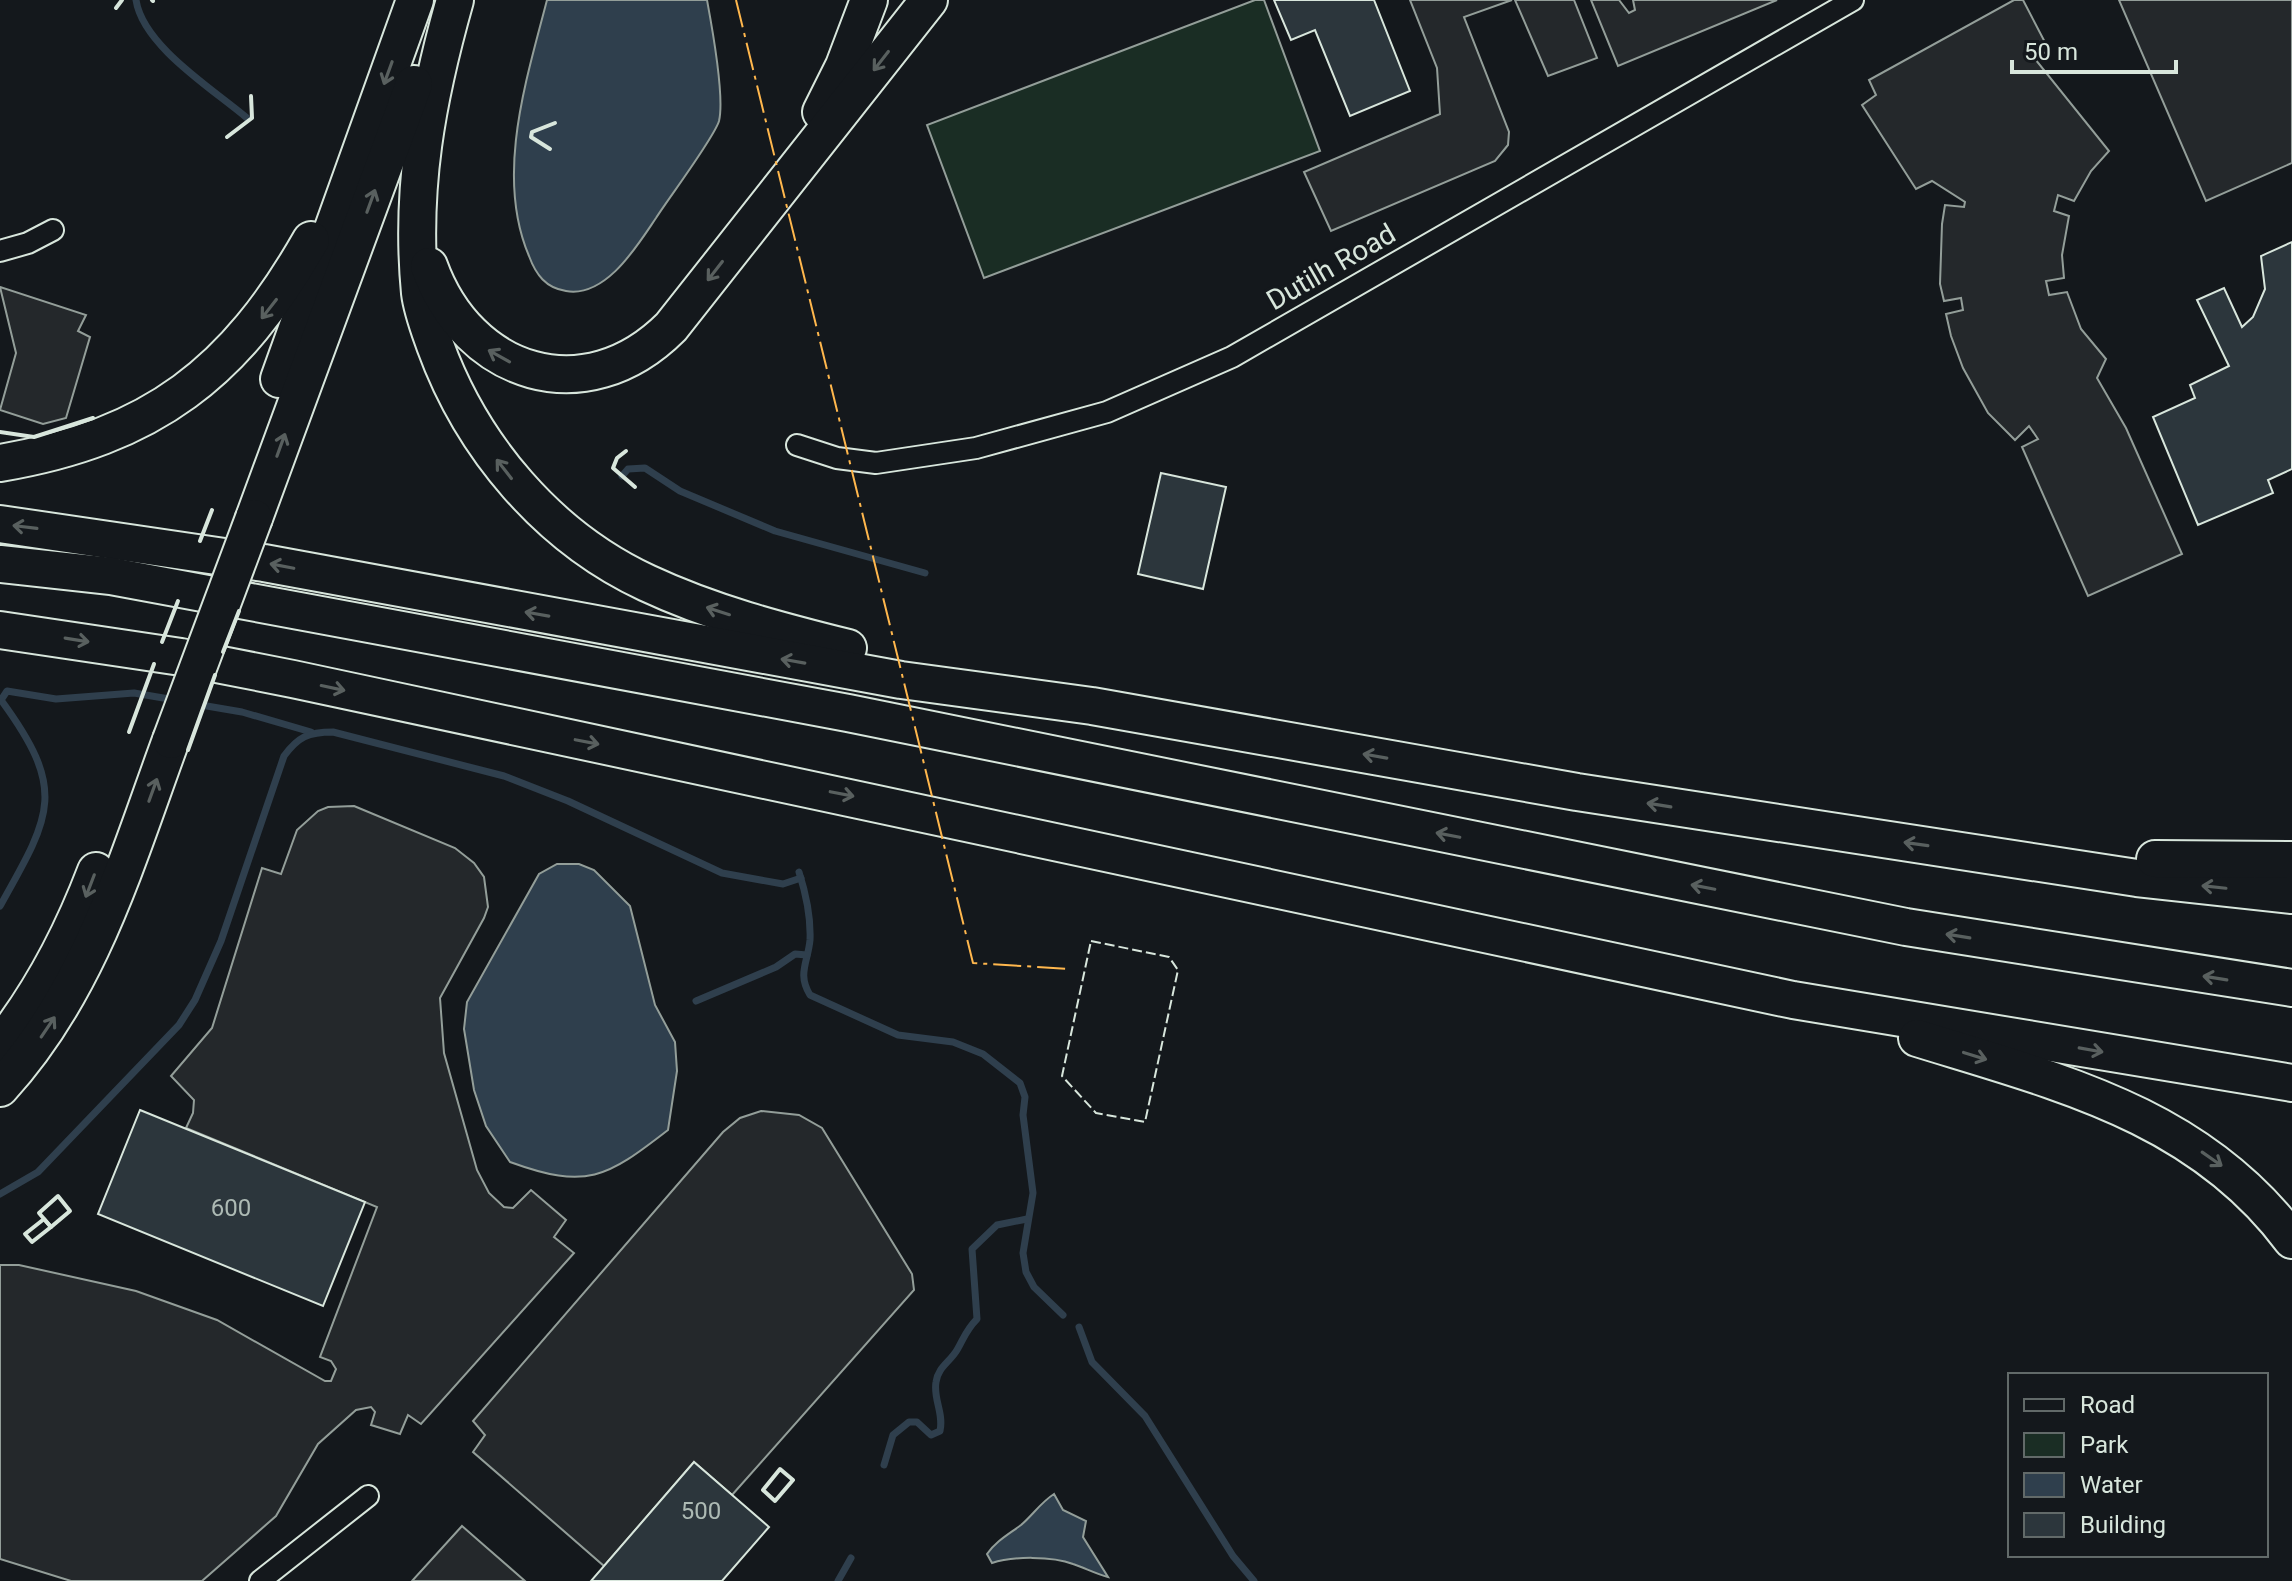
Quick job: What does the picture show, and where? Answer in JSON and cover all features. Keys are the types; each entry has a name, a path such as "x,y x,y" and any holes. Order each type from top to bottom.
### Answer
{"highway":[{"path":"242,515 352,169 415,0"},
{"path":"452,0 423,126 418,226 420,295 445,372 490,451 516,484 584,545 668,592 788,633 1092,706"},
{"path":"0,1088 48,1029 74,986 99,933 159,737 242,515 418,73 452,0"},
{"path":"763,210 831,94 869,0"},
{"path":"418,226 434,282 452,315 469,335 506,361 545,373 565,374 585,373 624,362 657,341 929,0"},
{"path":"0,463 66,449 144,418 224,360 280,295 352,169"},
{"path":"0,524 264,563 901,680 1092,706 1577,792 2137,878 2292,895"},
{"path":"0,564 111,576 848,713 1906,927 2292,988"},
{"path":"0,630 181,657 293,679 1793,1000 2292,1083"},
{"path":"0,1045 45,983 66,944 159,737"},
{"path":"1993,854 2292,860"},
{"path":"1793,1000 2060,1082 2123,1107 2177,1134 2231,1172 2292,1240"}],"street":[{"name":"Dutilh Road","path":"797,445 857,462 895,462 1020,438 1147,396 1232,357 1853,0"},
{"path":"0,251 28,243 53,230"},
{"path":"260,1581 368,1496"}],"green space":[{"path":"1255,0 1264,0 1320,151 984,278 927,125"}],"shaded area":[{"path":"1410,0 1512,0 1464,17 1509,132 1508,145 1495,161 1331,231 1304,172 1440,114 1437,68"},
{"path":"1515,0 1574,0 1597,58 1548,76"},
{"path":"1591,0 1619,0 1629,13 1635,10 1633,0 1777,0 1618,66"},
{"path":"2014,0 2023,0 2049,50 2035,59 2109,151 2091,171 2074,201 2058,195 2054,211 2069,216 2062,255 2064,278 2046,281 2049,295 2067,292 2081,329 2106,359 2097,378 2126,428 2182,554 2088,596 2022,447 2038,439 2029,426 2015,440 1988,413 1963,368 1951,336 1946,314 1963,310 1961,298 1944,301 1940,284 1942,224 1945,205 1964,207 1965,202 1932,181 1916,189 1862,105 1876,95 1869,80"},
{"path":"2119,0 2292,0 2292,163 2206,201"},
{"path":"0,287 86,315 78,331 90,337 66,418 43,424 0,410 16,353"},
{"path":"354,806 455,848 474,863 484,877 488,907 484,918 440,998 444,1053 477,1170 489,1193 504,1207 513,1208 531,1190 566,1220 554,1237 574,1253 421,1424 408,1415 400,1434 371,1425 375,1412 371,1407 356,1410 318,1444 276,1516 202,1581 71,1581 0,1559 0,1265 19,1265 136,1291 217,1320 325,1381 331,1381 336,1369 331,1361 320,1357 377,1207 186,1128 193,1113 194,1100 171,1076 212,1028 262,868 281,874 297,830 318,811 328,807"},
{"path":"761,1111 799,1115 822,1128 912,1274 914,1290 732,1495 694,1462 604,1566 473,1452 485,1435 473,1421 723,1132 740,1118"},
{"path":"462,1526 486,1547 525,1581 412,1581"}],"water":[{"path":"547,0 707,0 715,44 720,110 715,129 630,255 607,278 581,291 559,289 547,284 539,275 519,225 515,194 517,128"},
{"path":"557,864 579,864 594,870 630,906 655,1005 675,1042 677,1071 668,1130 611,1169 577,1177 558,1176 510,1162 486,1126 474,1090 464,1029 467,1002 539,874"},
{"path":"1054,1494 1063,1510 1086,1521 1083,1537 1108,1577 1055,1559 1021,1558 992,1563 987,1554 991,1549"}],"building":[{"path":"1274,0 1374,0 1410,91 1350,116 1315,30 1291,40"},
{"path":"2292,242 2292,469 2268,480 2273,493 2198,525 2153,417 2195,398 2190,385 2229,366 2197,300 2224,288 2242,327 2253,317 2265,289 2261,256"},
{"path":"1161,473 1226,487 1203,589 1138,574"},
{"path":"140,1110 365,1202 323,1306 98,1214"},
{"path":"694,1462 769,1527 722,1581 591,1581"}],"waterway":[{"path":"136,0 141,17 165,50 247,118"},
{"path":"622,476 628,469 645,468 680,491 775,531 925,573"},
{"path":"0,906 31,848 41,824 45,802 36,757 1,700 7,691 56,699 134,693 175,700"},
{"path":"195,704 242,712 311,732"},
{"path":"0,1194 38,1172 179,1025 195,1000 221,941 284,756 304,737 333,732 504,776 568,801 722,873 783,884 801,878"},
{"path":"799,872 810,923 804,974 810,995 898,1035 953,1042 983,1054 1020,1083 1025,1097 1023,1115 1033,1193 1023,1253 1026,1272 1034,1287 1063,1315"},
{"path":"696,1001 776,967 795,954 807,955"},
{"path":"884,1465 893,1435 909,1422 917,1422 931,1435 940,1431 941,1418 935,1388 937,1377 977,1319 972,1249 997,1225 1027,1219"},
{"path":"1079,1327 1092,1362 1145,1416 1233,1556 1254,1581"},
{"path":"838,1581 851,1558"}],"fence":[{"path":"1091,941 1169,957 1178,970 1145,1122 1096,1113 1062,1076 1091,941"}],"wall":[{"path":"116,8 122,0"},
{"path":"227,137 252,118 251,96"},
{"path":"550,149 531,137 532,132 555,123"},
{"path":"0,432 34,437 93,418"},
{"path":"626,451 617,458 613,468 635,487"},
{"path":"200,541 212,510"},
{"path":"162,642 178,601"},
{"path":"223,652 239,611"},
{"path":"129,732 154,664"},
{"path":"188,750 215,675"},
{"path":"58,1196 70,1211 51,1227 39,1213 58,1196"},
{"path":"44,1219 51,1227 32,1242 25,1234 44,1219"},
{"path":"780,1469 793,1480 775,1501 763,1490 780,1469"}],"power":[{"path":"736,0 973,963 1071,969"}]}
